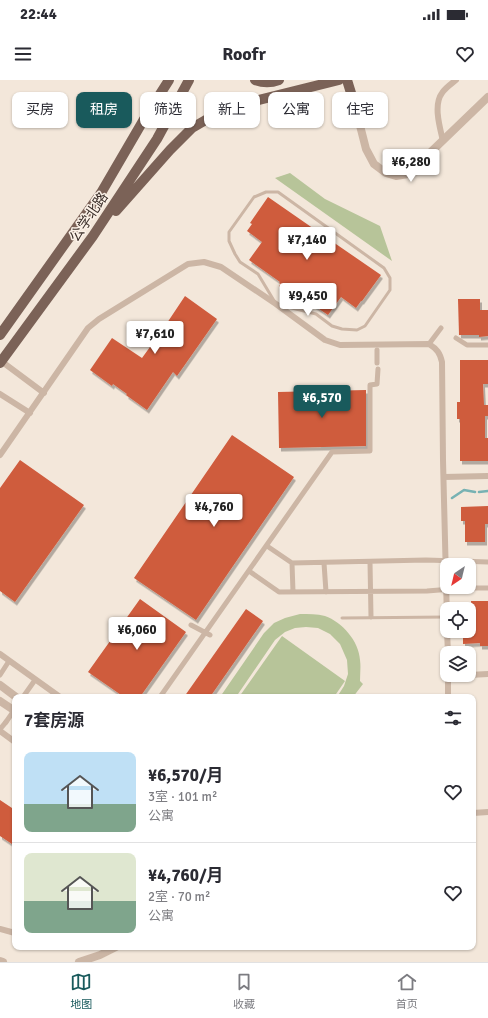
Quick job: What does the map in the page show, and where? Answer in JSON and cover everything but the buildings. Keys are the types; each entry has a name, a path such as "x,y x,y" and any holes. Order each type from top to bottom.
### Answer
{"main road":[{"path":"155,92 160,80"},
{"name":"公学北路","path":"161,92 169,80"},
{"name":"公学北路","path":"0,362 93,236 157,139 189,80"},
{"path":"255,80 272,83 279,80"},
{"path":"93,236 170,150 192,128 216,114 249,103 339,80"},
{"path":"347,80 351,92"},
{"name":"公学北路","path":"0,335 101,193 140,125"}],"street":[{"path":"443,141 437,110 438,101 442,93 456,80"},
{"path":"361,128 366,149 374,164 386,173 396,176 408,174 488,97"},
{"path":"0,455 88,328 99,319 188,264 204,262 221,267 276,304 325,340 340,345 429,344 441,355 446,558"},
{"path":"429,344 434,340 441,328"},
{"path":"456,338 467,345 488,345"},
{"path":"377,350 377,363"},
{"path":"0,362 44,393"},
{"path":"162,694 208,633 249,571 332,452 370,451 370,385 377,384 378,369"},
{"path":"0,394 30,413"},
{"path":"444,477 488,476"},
{"path":"267,546 292,563 440,561"},
{"path":"370,562 371,617"},
{"path":"476,562 488,562"},
{"path":"292,563 293,592"},
{"path":"324,563 326,592"},
{"path":"249,571 279,592 440,590"},
{"path":"476,588 488,588"},
{"path":"191,625 208,633"},
{"path":"0,654 56,694"},
{"path":"2,672 9,661"},
{"path":"476,675 488,674"},
{"path":"25,694 35,680"},
{"path":"448,682 448,694"},
{"path":"0,685 12,694"},
{"path":"0,701 12,708"},
{"path":"12,714 0,730 12,740"},
{"path":"476,813 488,812"},
{"path":"0,929 12,932"},
{"path":"78,962 110,950"}],"lane":[{"path":"266,192 278,192 384,268 390,278 390,290 365,326 357,330 342,329 332,326 316,314 276,304 258,274 240,262 229,241 229,232 254,197 266,192"},
{"path":"342,618 440,617"}],"green space":[{"path":"290,173 325,199 380,226 392,261 275,178"},
{"path":"300,614 325,616 338,623 348,633 353,639 359,653 360,681 363,684 355,694 339,694 344,686 348,674 347,660 340,644 330,634 318,628 306,627 295,628 285,632 275,640 238,694 222,694 264,633 274,623"},
{"path":"282,636 345,681 336,694 241,694"}],"waterway":[{"path":"452,498 464,490 475,492"},
{"path":"479,492 488,491"}]}
